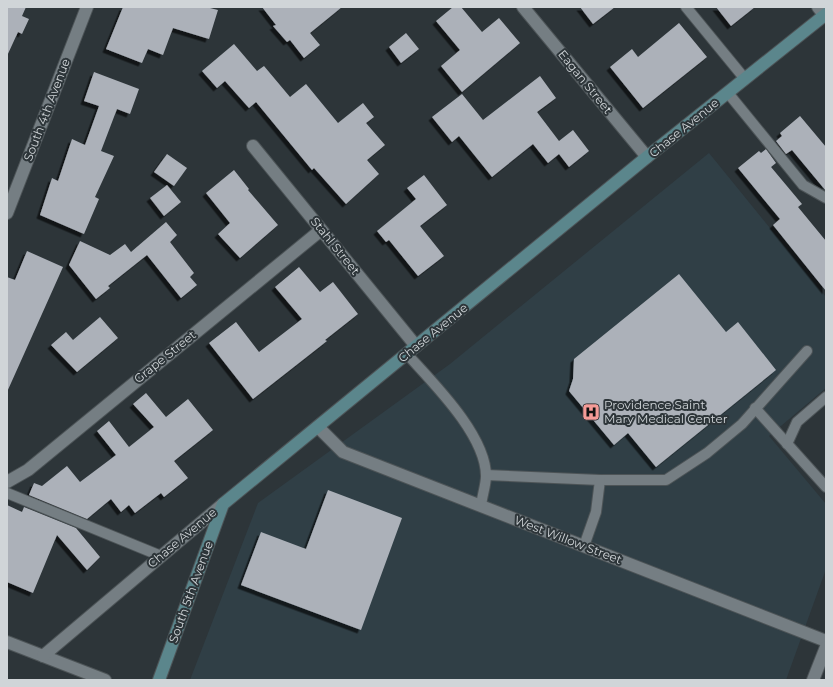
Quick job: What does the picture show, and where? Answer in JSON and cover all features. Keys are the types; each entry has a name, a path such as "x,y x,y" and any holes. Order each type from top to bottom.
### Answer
{"street":[{"name":"South 4th Avenue","path":"7,213 87,7"},
{"name":"Eagan Street","path":"524,7 647,157"},
{"name":"Chase Avenue","path":"43,656 223,504 647,157 728,93 823,12"},
{"name":"Stahl Street","path":"253,146 321,230 412,350"},
{"name":"Grape Street","path":"7,482 28,470 321,230"},
{"name":"West Willow Street","path":"318,427 343,452 826,641"},
{"name":"South 5th Avenue","path":"159,680 223,504"},
{"path":"7,642 105,680"},
{"path":"813,680 826,647"}],"lane":[{"path":"686,7 745,79"},
{"path":"728,93 803,185 826,198"},
{"path":"412,350 469,428 480,448 486,476 481,506"},
{"path":"486,476 600,480 666,480 707,453 742,424 807,351"},
{"path":"787,444 797,422 826,397"},
{"path":"755,408 826,487"},
{"path":"584,546 596,512 600,480"},
{"path":"7,494 161,556"}],"shaded area":[{"name":"Providence Saint Mary Medical Center","path":"709,153 826,297 826,388 769,436 826,504 826,569 786,680 190,680 258,503 450,364"}],"building":[{"path":"7,7 26,7 22,16 29,19 22,34 18,32 7,56"},
{"path":"123,7 206,7 218,10 209,39 173,28 163,55 148,49 142,63 106,49"},
{"path":"262,7 342,7 310,33 320,45 304,58 290,40 287,42 273,26 276,25"},
{"path":"453,7 461,7 482,32 499,18 520,43 462,92 441,66 460,50 436,21"},
{"path":"580,7 615,7 593,24"},
{"path":"716,7 755,7 731,26"},
{"path":"679,23 707,57 643,108 610,67 632,49 638,57"},
{"path":"406,33 419,49 401,63 389,47"},
{"path":"234,44 257,71 264,66 290,97 306,84 338,123 363,103 374,117 366,123 385,145 367,160 379,174 346,204 314,168 312,170 256,102 249,108 225,81 217,88 202,71"},
{"path":"94,72 139,89 130,114 117,109 101,151 114,156 95,197 99,199 84,234 40,215 52,178 58,181 72,139 85,145 99,106 84,101"},
{"path":"540,76 556,98 537,112 559,141 573,130 589,151 569,167 559,154 548,163 533,144 492,177 459,136 452,142 432,117 462,94 483,120"},
{"path":"800,116 826,147 826,191 792,150 786,154 776,141 782,136 780,133"},
{"path":"766,149 776,163 771,167 802,204 798,207 826,241 826,291 773,225 780,219 738,168 759,151 761,153"},
{"path":"167,154 187,168 174,186 154,172"},
{"path":"234,170 249,189 248,190 278,225 240,258 218,234 230,223 206,193"},
{"path":"424,175 447,205 420,226 444,256 418,276 389,240 386,242 377,231 416,199 407,188"},
{"path":"167,185 181,202 164,216 150,198"},
{"path":"166,222 177,235 170,242 194,273 190,277 197,285 181,298 147,255 108,286 110,288 96,299 69,265 80,241 110,255 125,244 131,252"},
{"path":"27,251 63,267 7,392 7,277 15,280"},
{"path":"299,267 320,292 333,282 358,314 325,340 327,341 253,399 209,343 236,322 259,352 302,319 275,287"},
{"path":"679,274 726,332 738,322 776,370 656,467 628,433 614,445 569,391 573,379 574,359"},
{"path":"100,317 118,338 77,372 51,345 66,332 73,340"},
{"path":"146,393 166,417 188,399 213,430 174,461 188,478 164,497 161,493 135,513 129,505 121,512 111,499 87,519 29,495 34,483 42,486 67,466 80,482 116,455 97,431 109,421 129,447 154,427 133,404"},
{"path":"328,490 402,518 361,630 241,585 261,532 306,549"},
{"path":"7,505 22,512 24,507 76,528 100,557 87,570 57,535 33,593 7,582"}],"place":[{"name":"Providence Saint Mary Medical Center","path":"591,412"}]}
